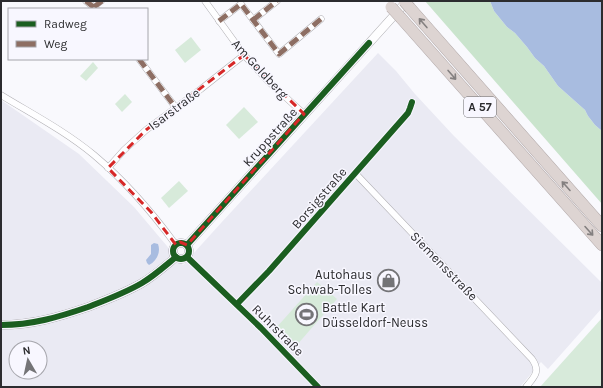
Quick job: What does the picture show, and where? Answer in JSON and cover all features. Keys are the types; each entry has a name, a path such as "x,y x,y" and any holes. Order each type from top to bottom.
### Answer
{"highway":[{"name":"A 57","path":"407,3 597,218 602,226"},
{"name":"A 57","path":"389,4 602,245"}],"street":[{"path":"86,1 95,8 102,1"},
{"name":"Am Goldberg","path":"205,1 244,55 269,82 304,114"},
{"path":"253,20 277,1"},
{"path":"219,21 242,2 253,20 279,54 321,19"},
{"name":"Kruppstraße","path":"187,245 304,114 407,3"},
{"name":"Isarstraße","path":"108,168 124,150 146,130 244,55"},
{"path":"140,60 176,108"},
{"path":"1,95 45,121 93,154 146,206 176,245"},
{"name":"Borsigstraße","path":"236,304 269,271 408,113 412,102"},
{"name":"Siemensstraße","path":"355,173 532,359 537,368 535,376 526,387"},
{"path":"182,243 187,245 190,252 187,257 180,259 176,257 173,250 176,245 182,243"},
{"path":"1,326 49,319 113,297 147,280 176,257"},
{"name":"Ruhrstraße","path":"187,257 261,328 318,387"}],"highlighted area":[{"path":"244,55 304,114 187,245 180,242 176,245 151,212 108,168 146,130"}],"shaded area":[{"path":"378,53 454,136 602,283 602,308 548,369 541,362 520,387 1,387 1,100 79,154 134,207 183,265"}],"green space":[{"path":"425,1 490,1 494,11 507,27 515,33 535,58 544,66 558,86 585,110 595,125 602,131 602,204"},
{"path":"191,37 201,50 185,63 175,50"},
{"path":"93,62 98,68 86,81 80,76"},
{"path":"125,94 132,102 122,112 115,104"},
{"path":"244,107 258,122 239,139 226,125"},
{"path":"179,181 188,191 169,208 161,198"},
{"name":"Battle Kart Düsseldorf-Neuss","path":"317,282 337,299 296,346 276,328"},
{"path":"602,318 602,387 540,387"}],"water":[{"path":"490,1 602,1 602,131 595,125 585,110 558,86 544,66 535,58 515,33 507,27 494,11"},
{"path":"154,243 158,244 159,253 156,259 149,265 146,260 151,254 151,245"}],"marked path":[{"path":"86,1 95,8"},
{"path":"94,7 102,1"},
{"path":"253,20 277,1"},
{"path":"219,21 241,4 279,54 321,19"},
{"path":"140,60 176,108"}],"cycle path":[{"path":"187,245 369,43"},
{"path":"237,304 269,271 408,113 412,102"},
{"path":"178,243 184,243 189,248 189,251 187,257 184,259 178,259 173,254 173,248 178,243"},
{"path":"1,325 24,324 45,320 95,304 142,283 176,257"},
{"path":"187,257 261,328 318,387"}],"place":[{"name":"Autohaus Schwab-Tolles","path":"388,281"},
{"name":"Battle Kart Düsseldorf-Neuss","path":"306,314"}]}
